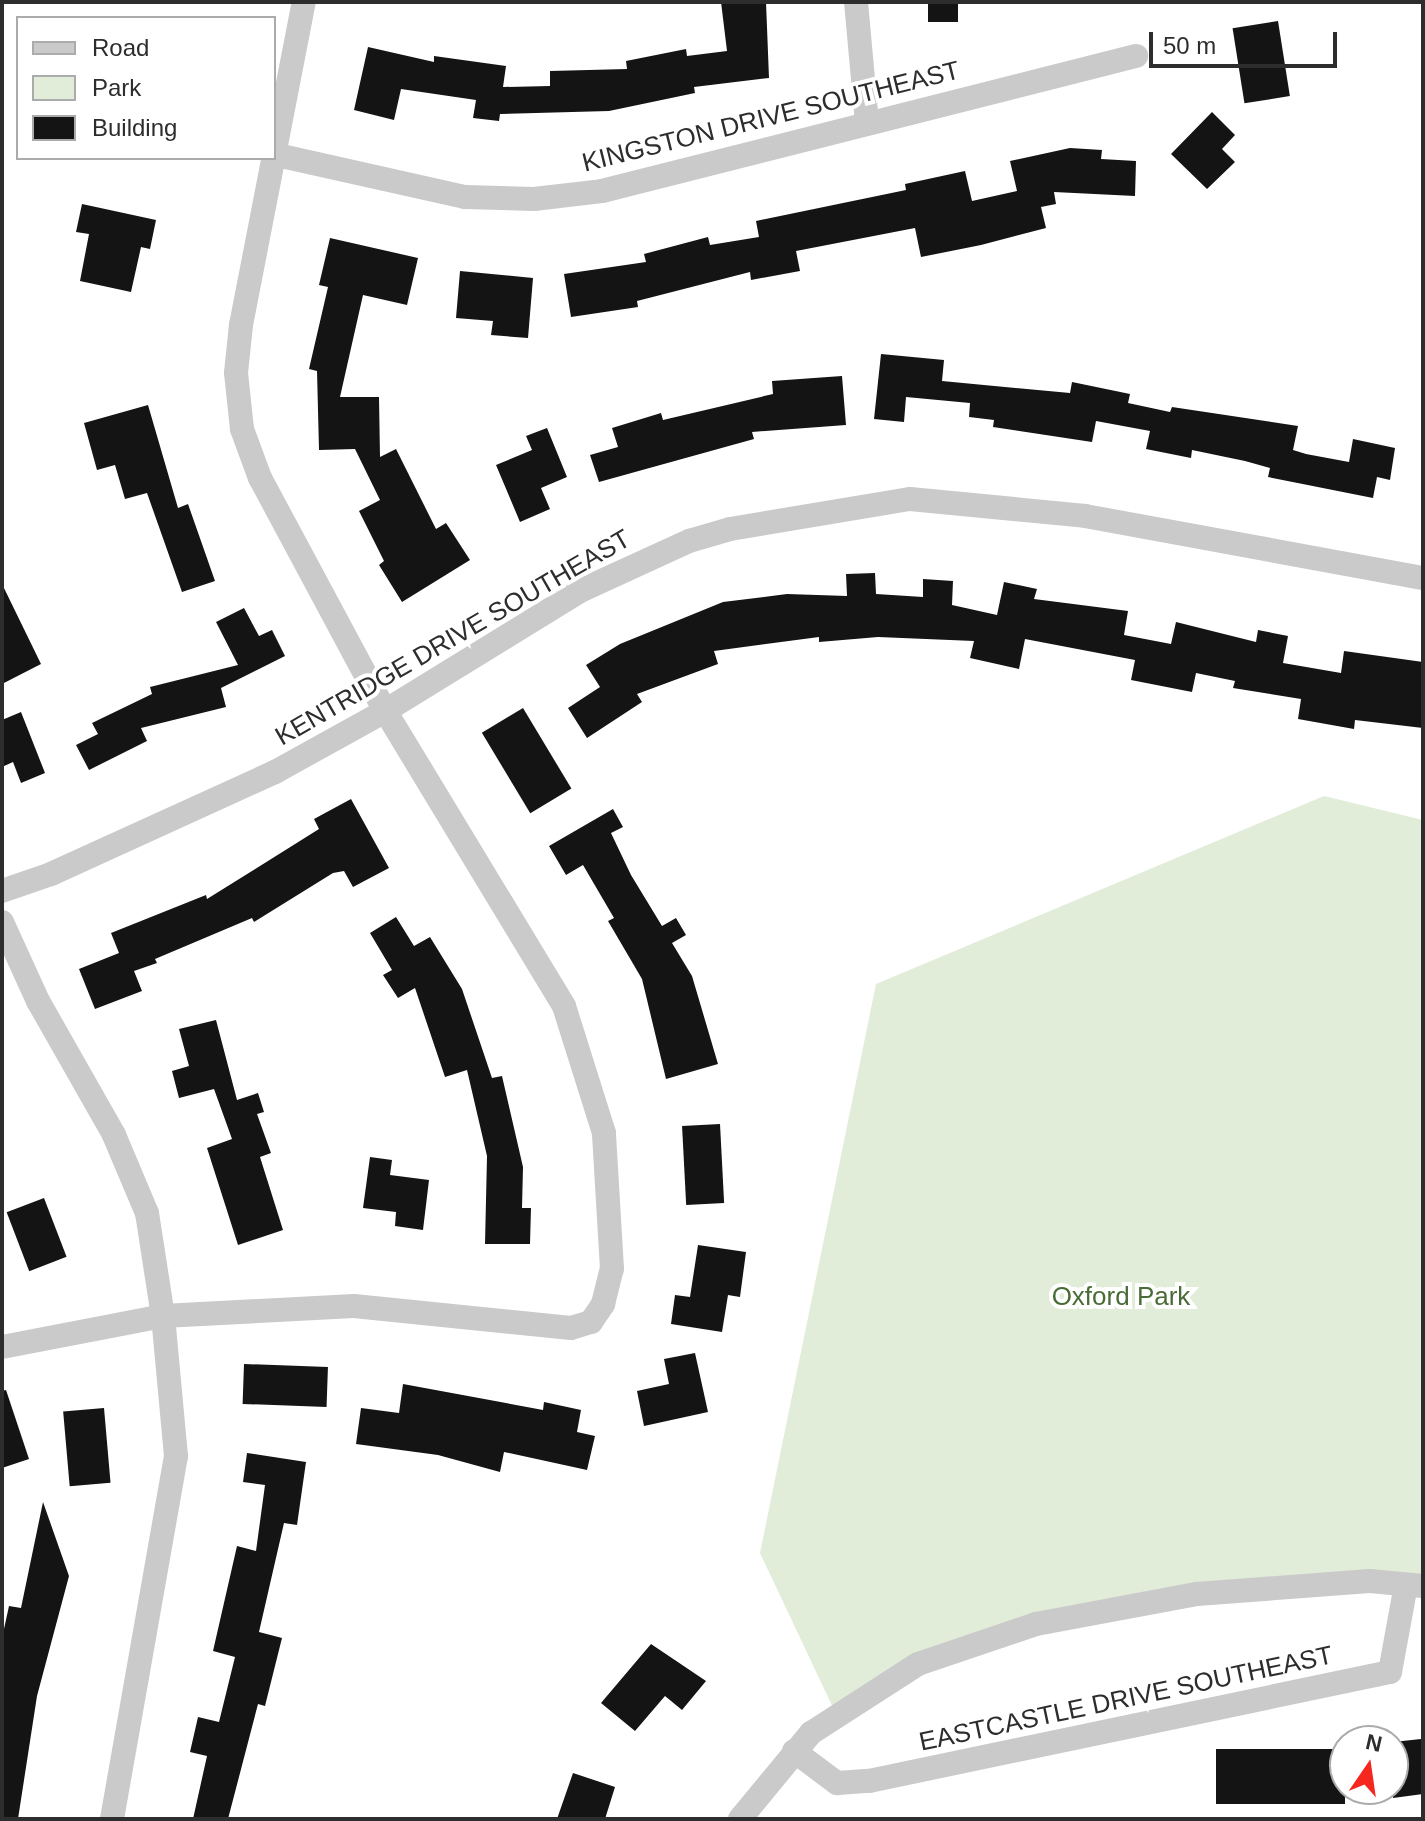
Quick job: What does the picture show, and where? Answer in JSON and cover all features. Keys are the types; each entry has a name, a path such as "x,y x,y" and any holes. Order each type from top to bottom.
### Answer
{"street":[{"path":"276,160 304,2"},
{"path":"856,2 867,122"},
{"name":"KINGSTON DRIVE SOUTHEAST","path":"277,155 465,197 534,199 602,191 1136,56"},
{"path":"2,1347 163,1316 354,1306 571,1328 591,1322 603,1304 612,1269 604,1133 590,1076 564,1006 532,947 385,711 260,478 242,429 236,373 241,325 276,160"},
{"name":"KENTRIDGE DRIVE SOUTHEAST","path":"2,891 191,813 385,711 582,590 689,541 910,499 1085,516 1423,578"},
{"path":"2,922 38,1001 114,1135 147,1213 163,1316 176,1456 112,1819"},
{"name":"EASTCASTLE DRIVE SOUTHEAST","path":"740,1819 794,1751 811,1733 918,1664 1036,1624 1197,1594 1370,1581 1415,1585 1390,1672 869,1781 837,1783 794,1751"}],"green space":[{"name":"Oxford Park","path":"1324,796 1423,820 1423,1587 1197,1594 918,1664 837,1716 760,1553 876,984"}],"building":[{"path":"721,2 766,2 769,78 694,87 695,93 609,111 500,114 499,121 473,118 476,100 401,89 394,120 354,110 368,47 434,62 434,56 506,66 503,87 550,86 550,71 627,69 626,61 686,49 687,56 727,51"},
{"path":"928,2 958,2 958,22 928,22"},
{"path":"1278,21 1290,96 1244,103 1233,28"},
{"path":"1212,112 1235,135 1222,149 1235,162 1207,189 1171,154"},
{"path":"1070,148 1102,150 1101,159 1136,161 1135,196 1054,192 1056,204 1041,207 1046,228 981,245 921,257 915,228 796,251 800,271 751,280 750,272 637,301 638,307 571,317 564,274 646,262 644,254 708,237 710,245 759,237 756,221 906,190 905,184 965,171 972,201 1017,191 1010,161"},
{"path":"82,204 156,220 150,249 141,247 131,292 80,281 89,234 76,232"},
{"path":"330,238 418,258 407,305 363,295 340,397 379,397 380,457 396,449 436,529 446,523 470,560 402,602 379,565 384,561 359,511 380,500 355,449 319,450 317,371 309,369 328,287 319,285"},
{"path":"460,271 533,278 528,338 491,335 493,321 456,318"},
{"path":"881,354 944,360 942,381 1070,393 1072,382 1130,394 1128,403 1170,412 1172,407 1298,426 1293,450 1349,462 1353,439 1395,448 1390,480 1377,477 1373,498 1268,477 1270,468 1245,461 1192,450 1191,458 1146,449 1150,431 1096,421 1092,442 993,427 994,420 969,417 970,403 906,397 904,422 874,419"},
{"path":"842,376 846,425 752,432 754,439 599,482 590,455 618,447 612,428 661,413 663,420 773,394 772,381"},
{"path":"148,405 178,508 188,504 215,581 182,592 147,493 125,499 115,465 97,470 84,423"},
{"path":"547,428 567,477 541,488 550,509 520,522 496,465 532,450 526,436"},
{"path":"875,573 876,594 923,597 923,579 953,581 952,605 997,615 1004,582 1037,589 1034,599 1128,611 1124,635 1171,644 1176,622 1256,642 1258,630 1288,636 1283,663 1341,673 1344,651 1423,662 1423,728 1355,720 1354,729 1298,719 1301,699 1233,688 1235,681 1196,673 1192,692 1131,680 1135,660 1025,639 1019,669 970,658 974,641 878,637 819,642 819,637 714,651 718,664 637,694 642,702 587,738 568,708 600,687 586,665 620,644 723,602 787,594 847,596 846,574"},
{"path":"2,584 41,664 2,684"},
{"path":"244,608 259,636 272,630 285,656 221,688 226,707 141,728 147,741 89,770 76,745 98,734 92,723 152,694 150,687 238,665 216,622"},
{"path":"523,708 571,789 530,813 482,733"},
{"path":"21,712 45,773 21,783 13,762 2,767 2,720"},
{"path":"351,799 389,868 353,887 344,871 333,873 254,922 252,918 134,971 142,991 95,1009 79,969 119,953 111,933 206,895 207,899 319,829 314,819"},
{"path":"613,809 623,827 611,833 631,875 662,926 676,918 686,935 672,943 692,976 718,1064 666,1079 642,979 608,921 614,918 583,865 566,875 549,846"},
{"path":"396,917 414,946 430,937 462,989 492,1078 502,1076 523,1167 522,1208 531,1208 530,1244 485,1244 487,1156 467,1070 445,1077 415,988 398,998 383,975 392,970 370,933"},
{"path":"216,1020 237,1100 258,1093 264,1112 257,1114 271,1153 260,1157 283,1230 238,1245 207,1148 232,1139 214,1089 179,1098 172,1071 189,1066 179,1029"},
{"path":"720,1124 724,1203 686,1205 682,1126"},
{"path":"370,1157 392,1160 390,1175 429,1180 423,1230 395,1226 396,1212 363,1208"},
{"path":"44,1198 67,1257 29,1271 7,1212"},
{"path":"698,1245 746,1252 740,1297 728,1295 722,1332 671,1324 675,1295 690,1297"},
{"path":"695,1353 708,1412 644,1426 637,1391 669,1384 664,1359"},
{"path":"244,1364 328,1367 327,1407 243,1404"},
{"path":"403,1384 543,1410 544,1402 581,1410 577,1432 595,1436 587,1470 504,1452 500,1472 438,1455 356,1444 361,1408 399,1413"},
{"path":"6,1390 29,1459 2,1468 2,1391"},
{"path":"104,1408 111,1483 70,1486 63,1412"},
{"path":"247,1453 306,1462 297,1525 284,1523 259,1632 282,1638 265,1706 258,1704 228,1819 193,1819 207,1756 190,1752 198,1717 219,1722 235,1657 213,1651 237,1546 256,1551 265,1485 243,1482"},
{"path":"43,1502 69,1576 37,1696 18,1819 2,1819 2,1638 9,1606 21,1608"},
{"path":"651,1644 706,1681 682,1710 665,1696 635,1731 601,1703"},
{"path":"1421,1739 1423,1794 1409,1796 1409,1740"},
{"path":"1216,1749 1329,1749 1329,1804 1216,1804"},
{"path":"573,1773 615,1787 605,1819 557,1819"}]}
